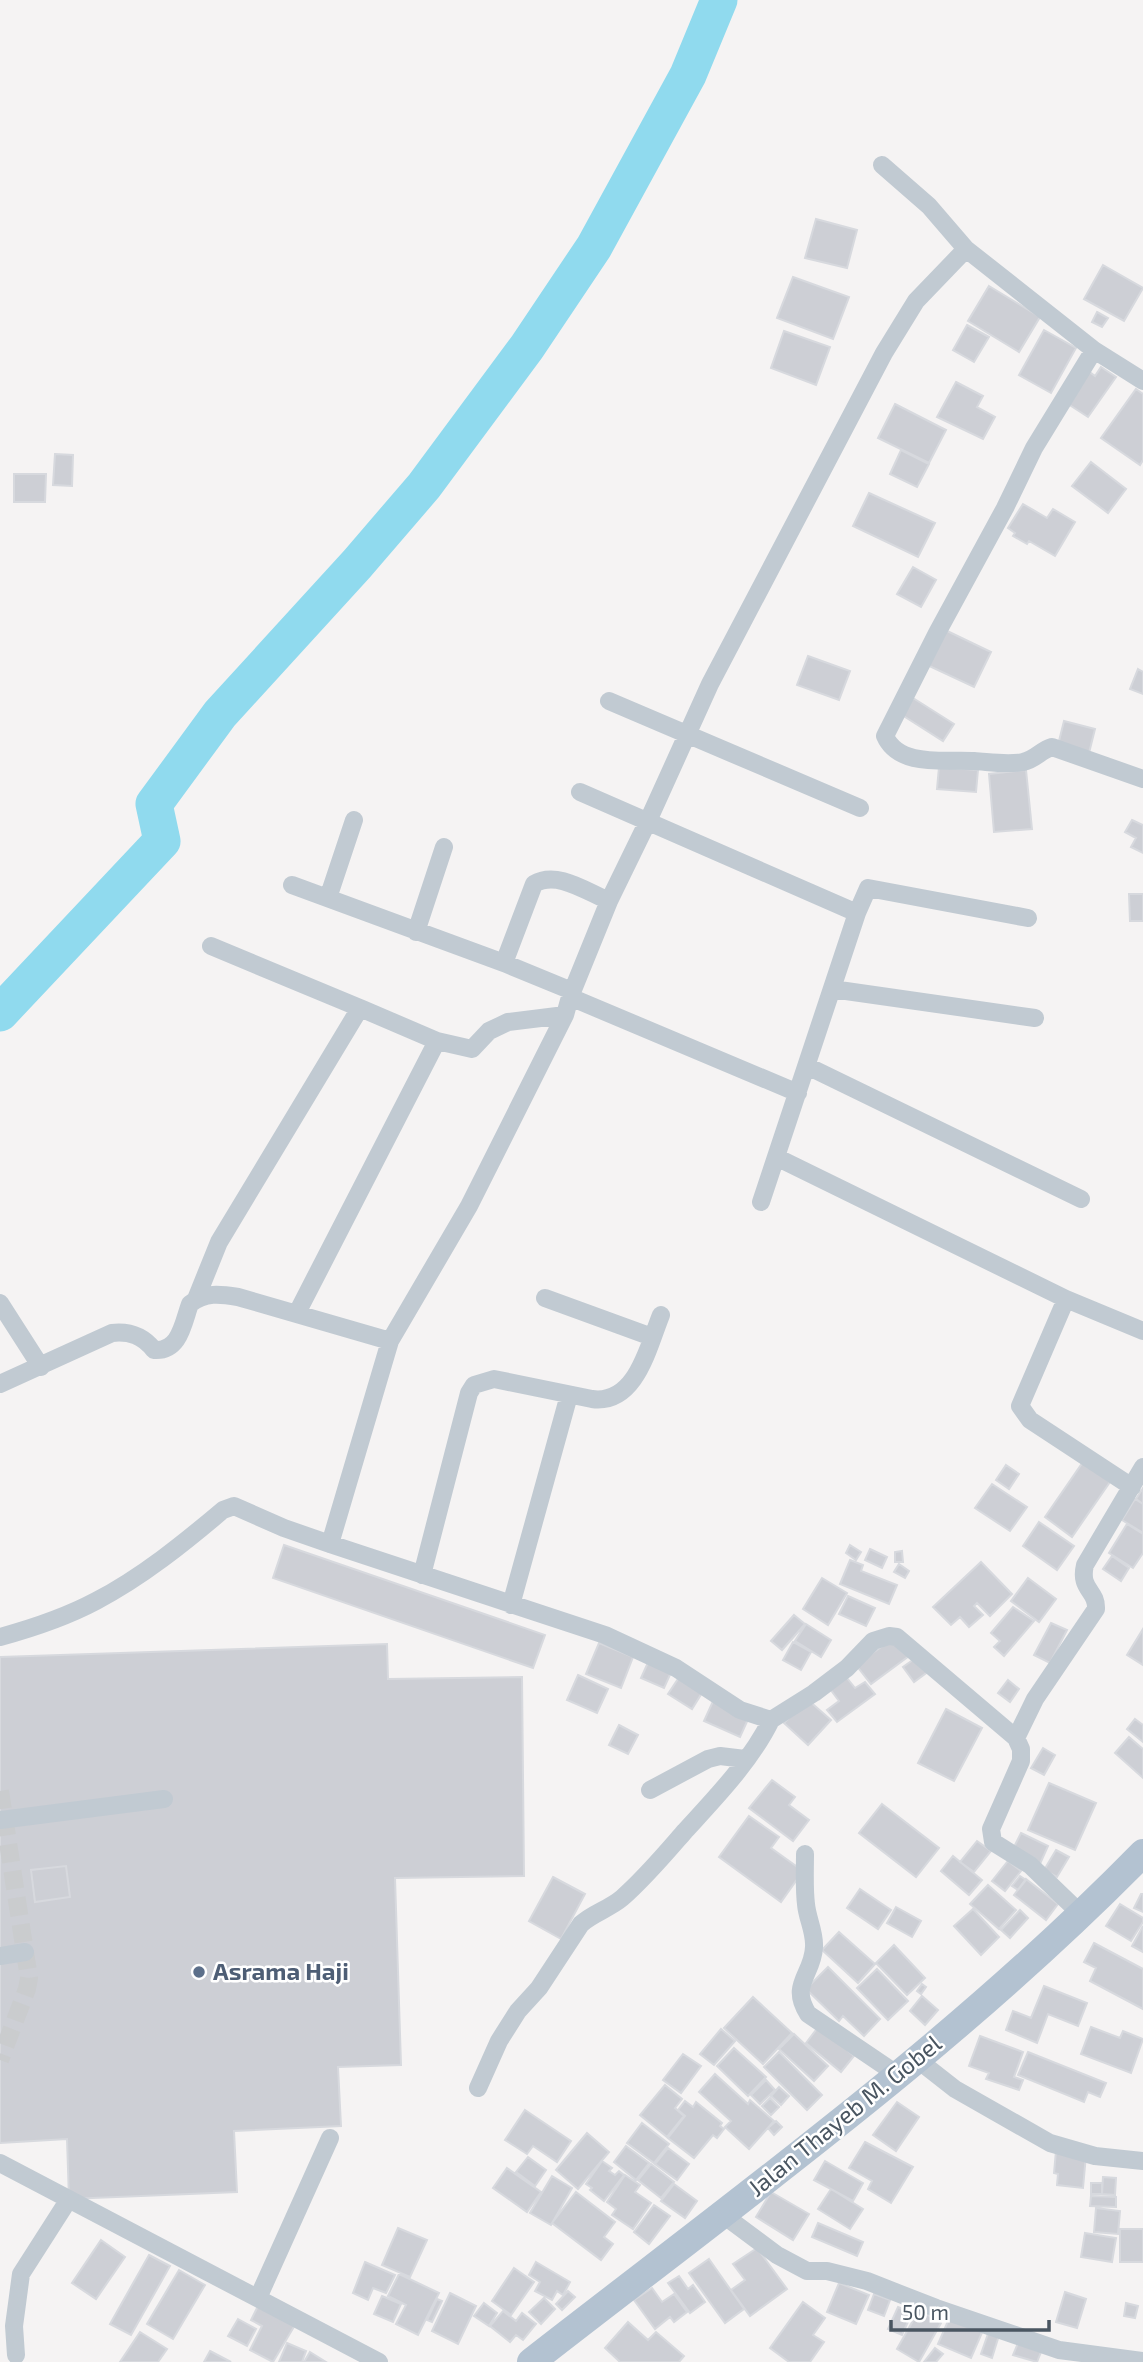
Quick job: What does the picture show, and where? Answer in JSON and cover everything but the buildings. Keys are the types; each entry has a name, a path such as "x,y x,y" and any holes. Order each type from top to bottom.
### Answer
{"main road":[{"name":"Jalan Thayeb M. Gobel","path":"531,2362 908,2068 1082,1915 1143,1853"}],"street":[{"path":"881,165 929,206 966,248 1094,350 1143,381"},
{"path":"330,1544 390,1341 468,1206 565,1015 609,901 710,684 884,353 916,301 966,248"},
{"path":"1094,350 1034,448 885,736 896,751 933,762 1027,762 1052,747 1143,779"},
{"path":"609,701 860,808"},
{"path":"580,792 858,913"},
{"path":"328,898 354,820"},
{"path":"416,932 444,846"},
{"path":"505,963 534,884 543,878 557,879 609,901"},
{"path":"292,885 505,963 798,1093"},
{"path":"761,1202 868,888 1028,918"},
{"path":"211,946 438,1041 472,1049 489,1031 508,1022 565,1015"},
{"path":"832,989 1035,1018"},
{"path":"196,1299 219,1242 360,1008"},
{"path":"297,1313 438,1041"},
{"path":"807,1066 1081,1199"},
{"path":"776,1157 1066,1299 1143,1331"},
{"path":"0,1384 112,1333 136,1335 148,1342 154,1350 160,1351 177,1340 190,1304 196,1299 220,1294 297,1313 390,1341"},
{"path":"545,1298 652,1337"},
{"path":"1066,1299 1020,1406 1030,1420 1132,1487"},
{"path":"0,1303 41,1367"},
{"path":"422,1575 469,1393 474,1385 494,1379 601,1401 620,1393 636,1377 661,1315"},
{"path":"511,1605 569,1395"},
{"path":"1016,1738 1035,1699 1096,1609 1096,1601 1083,1581 1085,1565 1143,1467"},
{"path":"0,1636 39,1625 96,1601 130,1581 229,1507 244,1509 284,1528 605,1635 676,1668 740,1710 771,1720"},
{"path":"478,2088 499,2041 518,2011 539,1988 581,1924 587,1918 616,1904 650,1871 715,1798 764,1735 771,1720 814,1693 881,1637 895,1636 1016,1738 1021,1749 1021,1760 991,1829 993,1842 1030,1865 1082,1915"},
{"path":"650,1790 708,1759 720,1756 745,1759"},
{"path":"0,1820 164,1799"},
{"path":"806,1854 805,1901 814,1948 801,1983 800,1995 808,2014 908,2068 955,2089 1050,2143 1095,2156 1143,2161"},
{"path":"0,1955 25,1952"},
{"path":"258,2298 330,2138"},
{"path":"0,2163 379,2362"},
{"path":"16,2355 14,2326 21,2274 69,2199"},
{"path":"722,2214 767,2248 807,2271 827,2270 867,2281 1059,2350 1143,2361"}],"waterway":[{"path":"0,1013 162,841 154,804 220,714 424,486 527,347 594,247 688,75 719,0"}],"tunnel":[{"path":"0,1791 29,1978 0,2060"}],"place":[{"name":"Asrama Haji","path":"199,1972"}]}
